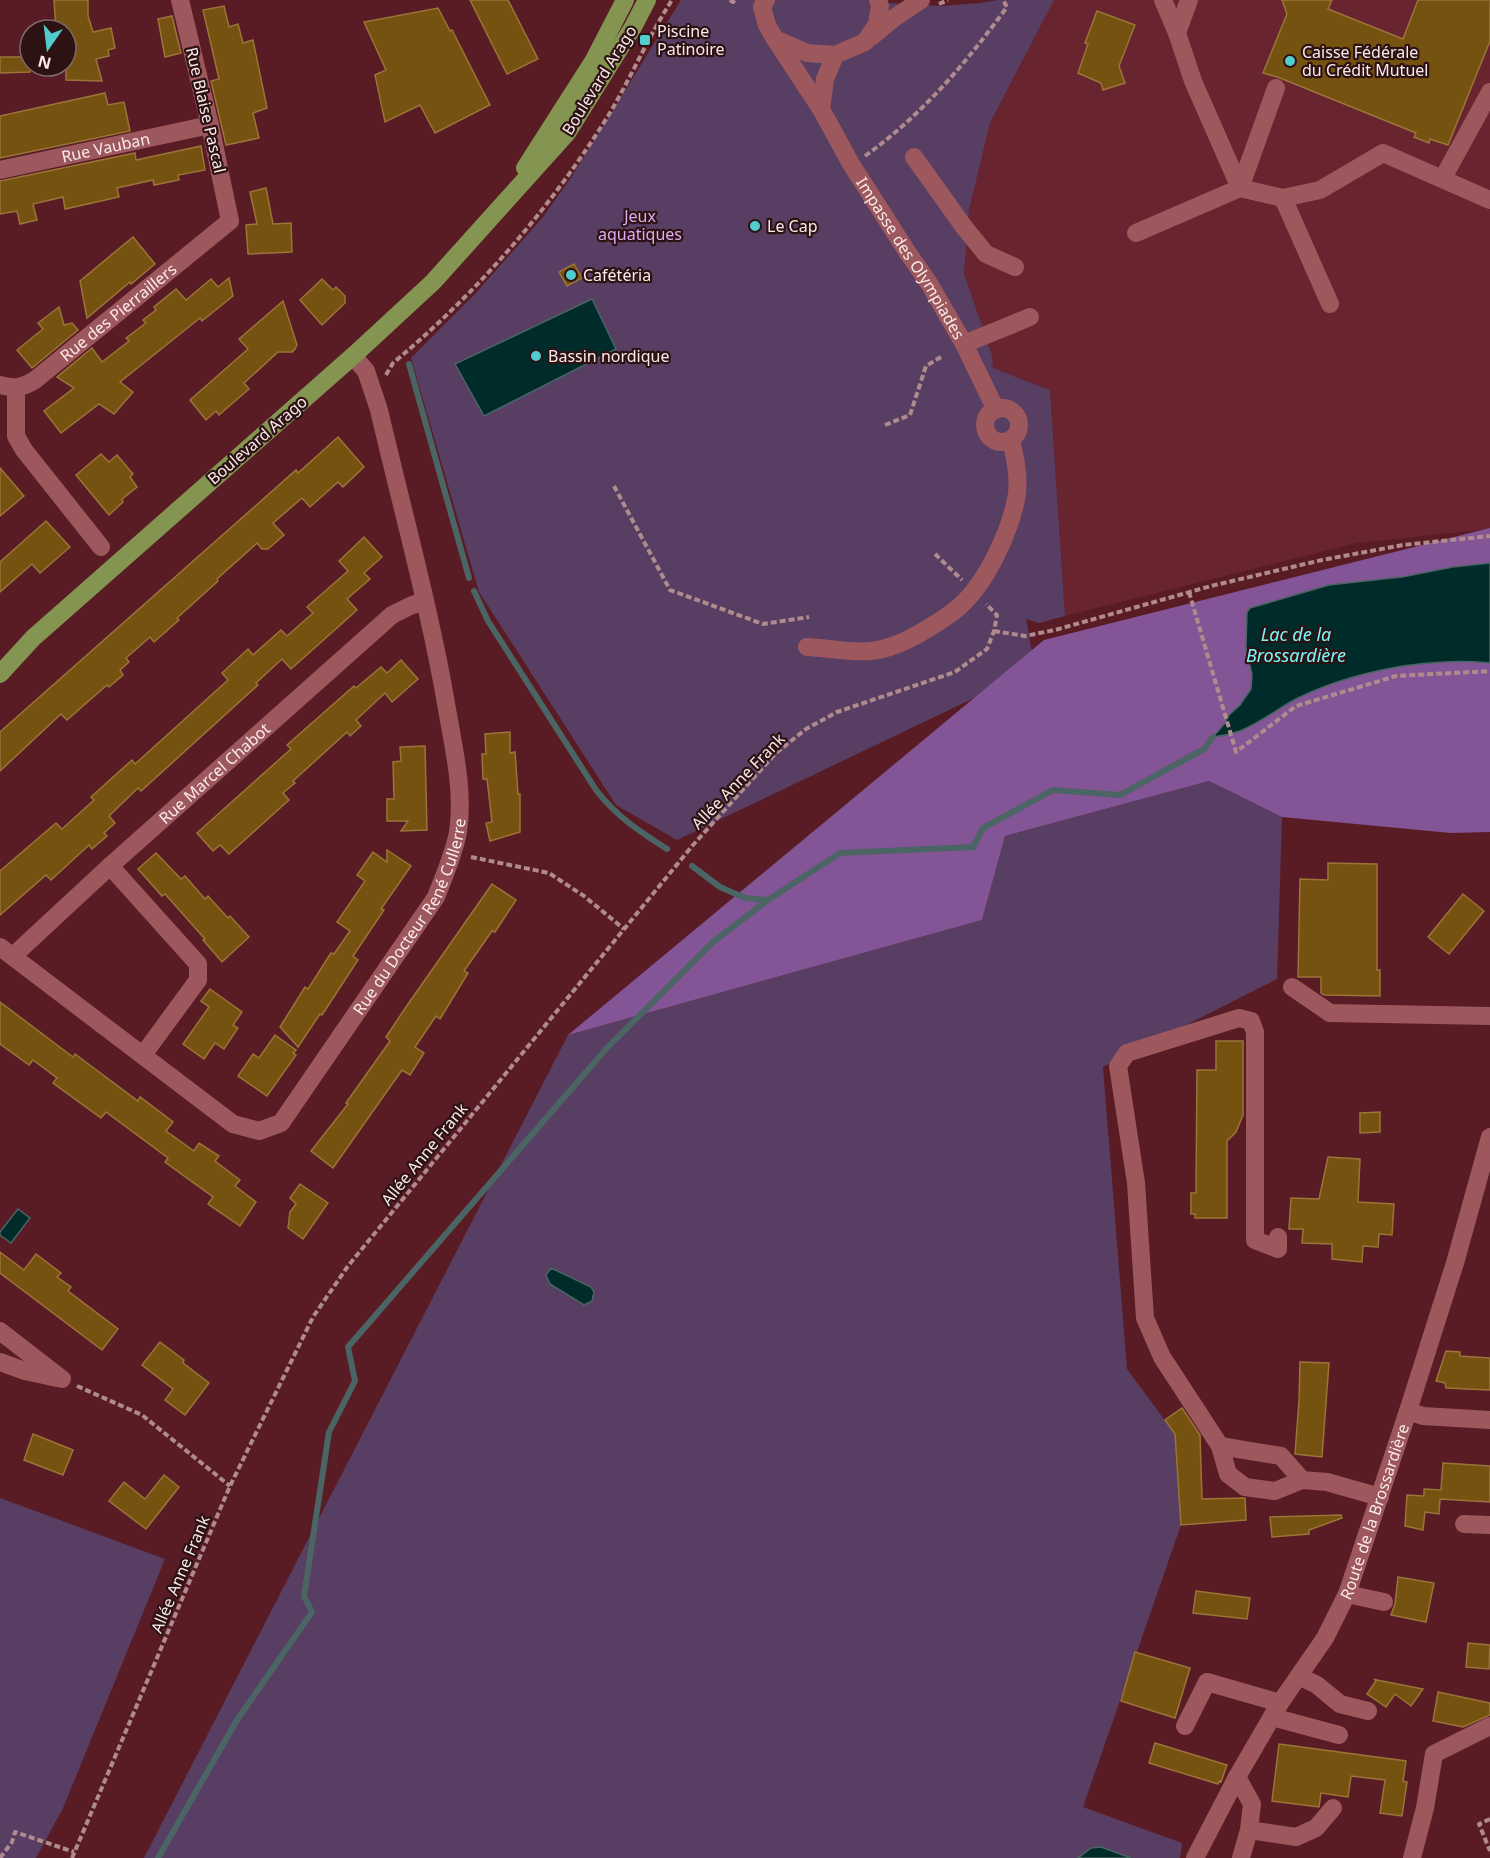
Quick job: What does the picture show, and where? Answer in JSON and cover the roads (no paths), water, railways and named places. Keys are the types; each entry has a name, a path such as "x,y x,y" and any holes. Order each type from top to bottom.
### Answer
{"main road":[{"name":"Boulevard Arago","path":"499,210 594,60 625,0"},
{"name":"Boulevard Arago","path":"3,668 33,638 353,356 433,282 567,133 633,27 646,0"}],"street":[{"name":"Rue Blaise Pascal","path":"180,0 230,221"},
{"name":"Impasse des Olympiades","path":"750,0 930,285 964,344 996,410 988,416 987,432 990,437 1000,442 1011,440 1017,467 1017,493 1011,517 998,549 977,587 960,606 940,622 904,642 871,651 807,647"},
{"path":"766,0 762,7 771,32 807,53 835,55 865,42 894,18 927,4"},
{"path":"865,42 877,24 880,6 878,0"},
{"path":"1162,0 1178,33 1193,81 1240,188"},
{"path":"1178,33 1189,0"},
{"path":"820,109 825,79 835,55"},
{"path":"1240,188 1276,88"},
{"path":"1443,178 1490,92"},
{"name":"Rue Vauban","path":"0,170 210,126"},
{"path":"1137,233 1240,188 1283,198 1320,190 1383,153 1490,200"},
{"path":"914,157 963,227 986,254 1016,267"},
{"path":"1283,198 1330,304"},
{"name":"Rue des Pierraillers","path":"8,386 26,386 230,221"},
{"path":"964,344 1030,317"},
{"name":"Rue du Docteur René Cullerre","path":"6,951 233,1124 259,1131 281,1123 436,897 458,833 460,801 458,771 440,666 379,410 366,371 353,356"},
{"path":"8,386 16,436 24,450 101,547"},
{"name":"Rue Marcel Chabot","path":"6,951 110,866 392,615 424,601"},
{"path":"110,866 198,964 198,980 143,1055"},
{"path":"1292,987 1330,1013 1490,1016"},
{"path":"1278,1237 1278,1249 1255,1240 1255,1032 1251,1021 1239,1018 1127,1053 1118,1066 1136,1183 1145,1317 1162,1357 1220,1446 1228,1474 1245,1487 1275,1491 1302,1480 1327,1482 1380,1497"},
{"name":"Route de la Brossardière","path":"1195,1858 1237,1777 1276,1710 1325,1638 1347,1594 1455,1263 1490,1137"},
{"path":"0,1331 62,1379 25,1371 0,1362"},
{"path":"1408,1411 1423,1416 1490,1420"},
{"path":"1220,1446 1281,1456 1302,1480"},
{"path":"1464,1524 1490,1525"},
{"path":"1347,1594 1384,1602"},
{"path":"1299,1676 1317,1685 1340,1704 1368,1711"},
{"path":"1185,1726 1207,1682 1339,1735"},
{"path":"1412,1858 1425,1808 1434,1754 1490,1726"},
{"path":"1237,1777 1252,1803 1249,1830 1241,1858"},
{"path":"1249,1830 1296,1837 1316,1828 1333,1808"}],"water":[{"name":"Bassin nordique","path":"592,299 616,349 484,416 455,364"},
{"name":"Lac de la Brossardière","path":"1490,563 1490,663 1416,664 1366,674 1318,689 1240,731 1213,737 1251,689 1252,674 1246,648 1247,612 1250,608 1329,585 1402,577 1453,567"},
{"path":"18,1209 30,1218 11,1243 0,1235 0,1232"},
{"path":"551,1268 591,1287 594,1292 592,1301 584,1305 550,1284 546,1275"},
{"path":"1101,1847 1131,1858 1078,1858 1091,1848"}],"waterway":[{"path":"409,364 469,578"},
{"path":"474,591 488,621 596,790 620,816 667,849"},
{"path":"158,1858 237,1720 312,1612 304,1596 329,1432 355,1381 348,1347 606,1049 713,942 768,900 840,853 973,847 983,828 1053,790 1120,795 1204,749 1213,737"},
{"path":"692,866 720,887 745,898 768,900"}],"place":[{"name":"Piscine Patinoire","path":"645,40"},
{"name":"Caisse Fédérale du Crédit Mutuel","path":"1290,61"},
{"name":"Le Cap","path":"755,226"},
{"name":"Cafétéria","path":"571,275"},
{"name":"Bassin nordique","path":"536,356"}],"park label":[{"name":"Jeux aquatiques","path":"640,225"}]}
